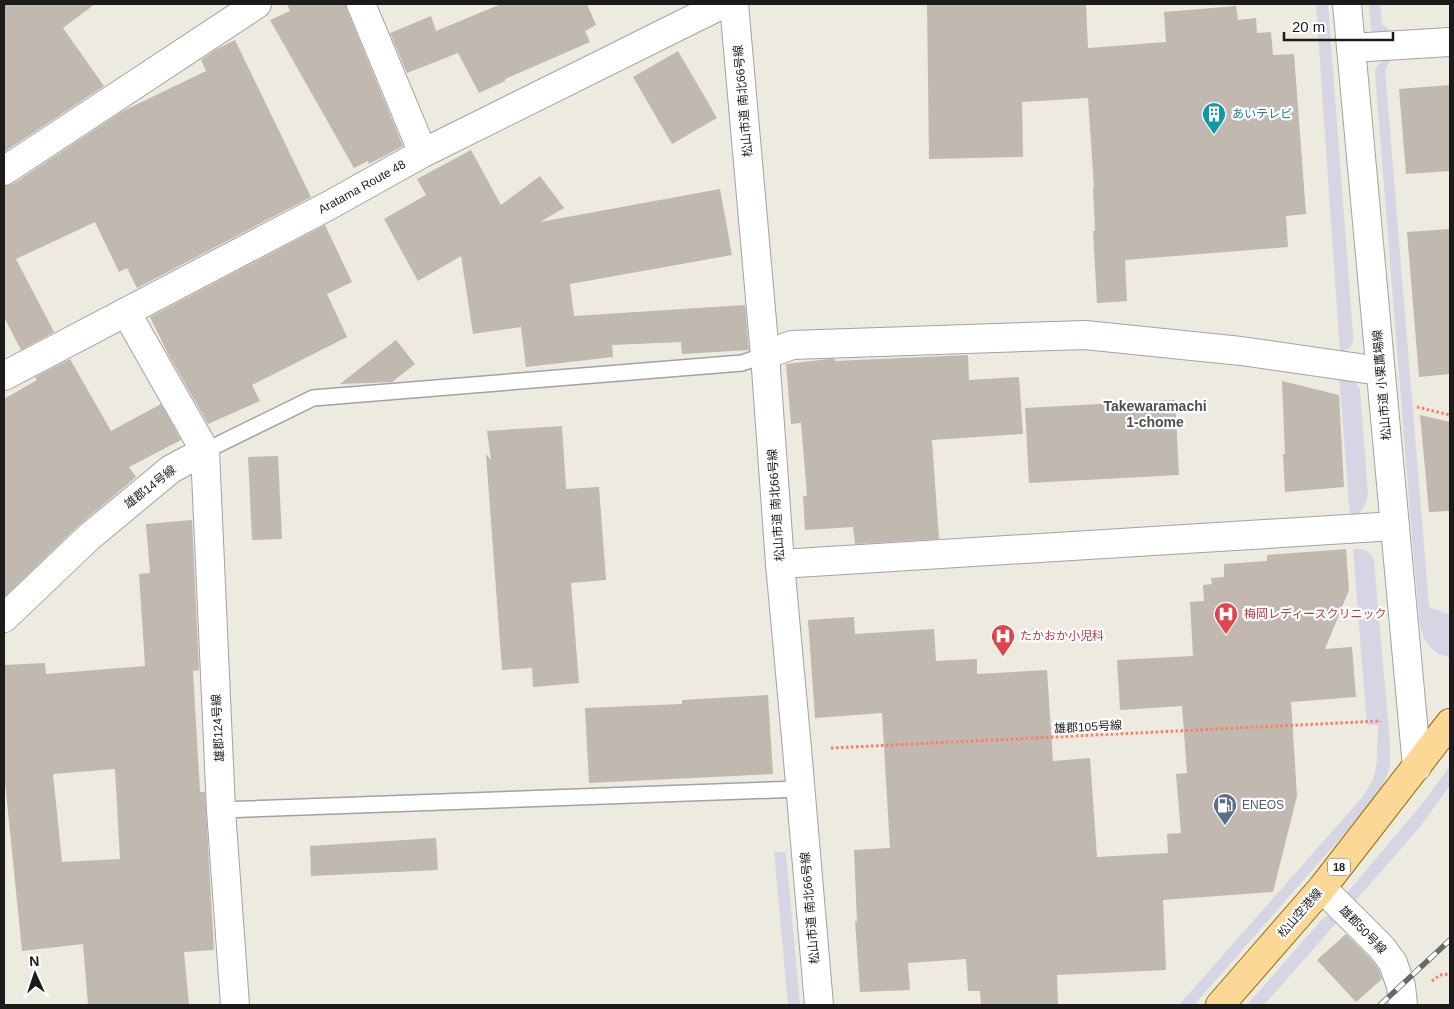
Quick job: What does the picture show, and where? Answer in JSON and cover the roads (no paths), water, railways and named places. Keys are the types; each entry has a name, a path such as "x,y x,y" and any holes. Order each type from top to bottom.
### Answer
{"main road":[{"name":"松山空港線","path":"1220,1005 1322,888 1450,723"}],"street":[{"path":"4,171 257,4"},
{"path":"362,4 423,153"},
{"name":"Aratama Route 48","path":"4,376 328,206 423,153 723,4"},
{"name":"松山市道 南北66号線","path":"734,4 765,355 780,564 798,749 819,1005"},
{"name":"松山市道 小栗鷹場線","path":"1347,4 1417,767"},
{"path":"1351,48 1450,42"},
{"path":"126,312 205,451"},
{"path":"765,355 792,346 1085,335 1241,351 1380,371"},
{"name":"雄郡14号線","path":"4,618 89,537 171,468 205,451"},
{"name":"雄郡124号線","path":"205,451 221,810 235,1005"},
{"path":"780,564 1395,526"},
{"name":"雄郡50号線","path":"1322,888 1382,948 1393,963 1401,986 1403,1005"}],"lane":[{"path":"205,451 313,398 742,363 765,355"},
{"path":"221,810 800,789"}],"railway":[{"path":"1380,1005 1450,940"}],"place":[{"name":"あいテレビ","path":"1214,135"},
{"name":"梅岡レディースクリニック","path":"1226,635"},
{"name":"たかおか小児科","path":"1003,657"},
{"name":"ENEOS","path":"1225,826"}],"district":[{"name":"Takewaramachi 1-chome","path":"1155,414"}]}
